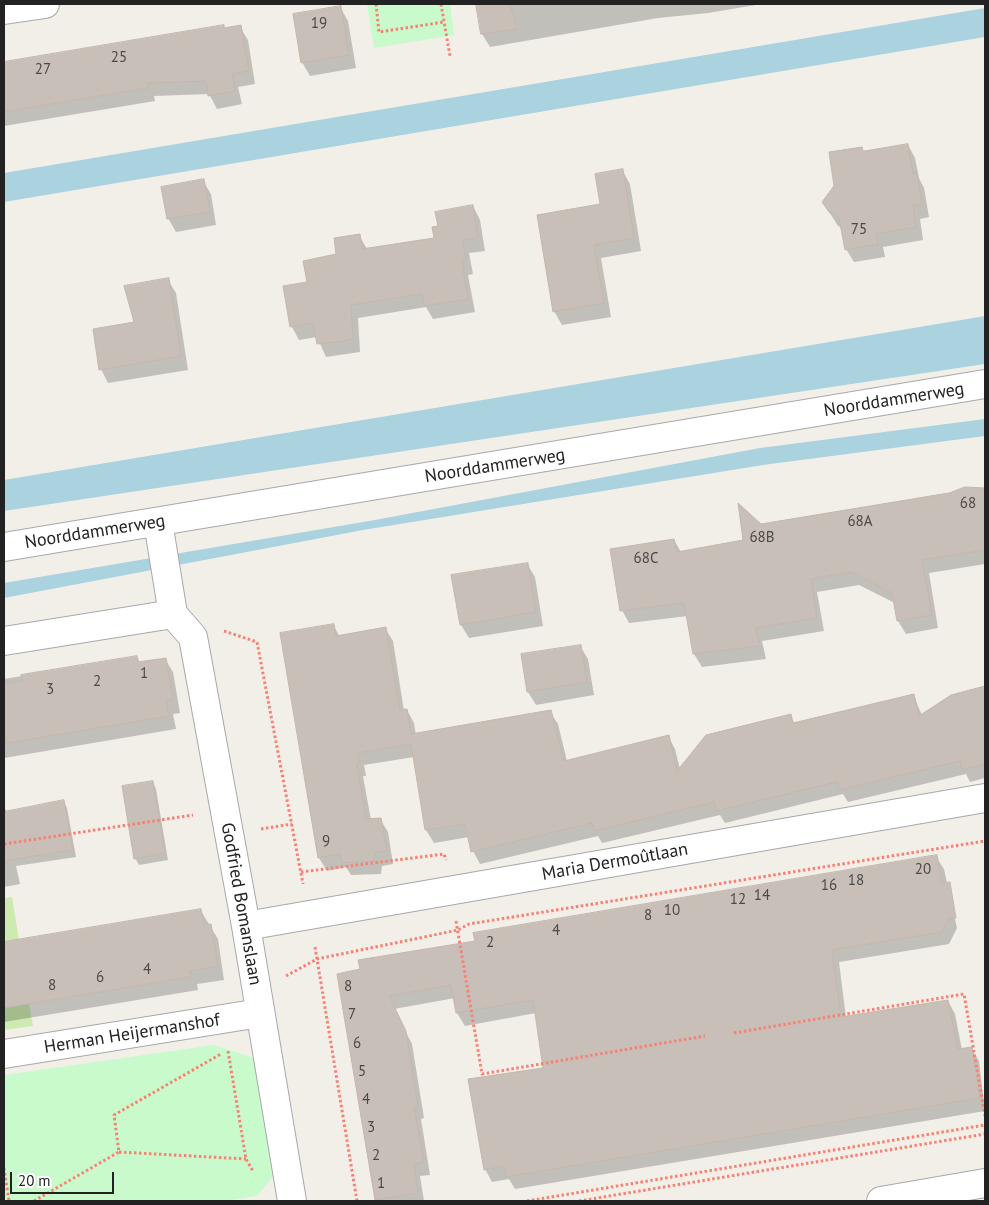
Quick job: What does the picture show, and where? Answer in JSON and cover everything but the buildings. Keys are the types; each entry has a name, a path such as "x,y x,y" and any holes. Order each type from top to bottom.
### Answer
{"street":[{"path":"4,10 45,4"},
{"name":"Noorddammerweg","path":"4,547 161,535 985,384"},
{"path":"4,641 173,614 161,535"},
{"name":"Godfried Bomanslaan","path":"173,614 193,637 246,926 292,1201"},
{"name":"Maria Dermoûtlaan","path":"246,926 985,798"},
{"name":"Herman Heijermanshof","path":"4,1054 260,1013"},
{"path":"881,1201 985,1183"}],"path":[{"path":"376,4 378,32 444,22"},
{"path":"441,4 450,56"},
{"path":"219,630 257,642 300,872 310,915 358,1201"},
{"path":"4,844 200,814"},
{"path":"317,959 458,930 469,924 985,841"},
{"path":"300,872 444,854 482,1074 706,1036"},
{"path":"734,1033 964,994 985,1116"},
{"path":"119,1152 114,1115 228,1050 246,1159 257,1176"},
{"path":"527,1201 985,1125"},
{"path":"579,1201 985,1134"},
{"path":"34,1201 119,1152 246,1159"},
{"path":"4,1168 9,1201"}],"green space":[{"path":"367,4 450,4 454,35 374,48"},
{"path":"12,897 19,940 4,942 4,898"},
{"path":"28,998 33,1026 4,1030 4,1008"},
{"path":"214,1045 260,1060 275,1174 257,1196 225,1201 4,1201 4,1075"}],"water":[{"path":"985,8 985,37 4,202 4,173"},
{"path":"985,316 985,364 4,511 4,480"},
{"path":"985,419 985,436 763,465 363,530 4,598 4,583 375,520 760,448"}]}
